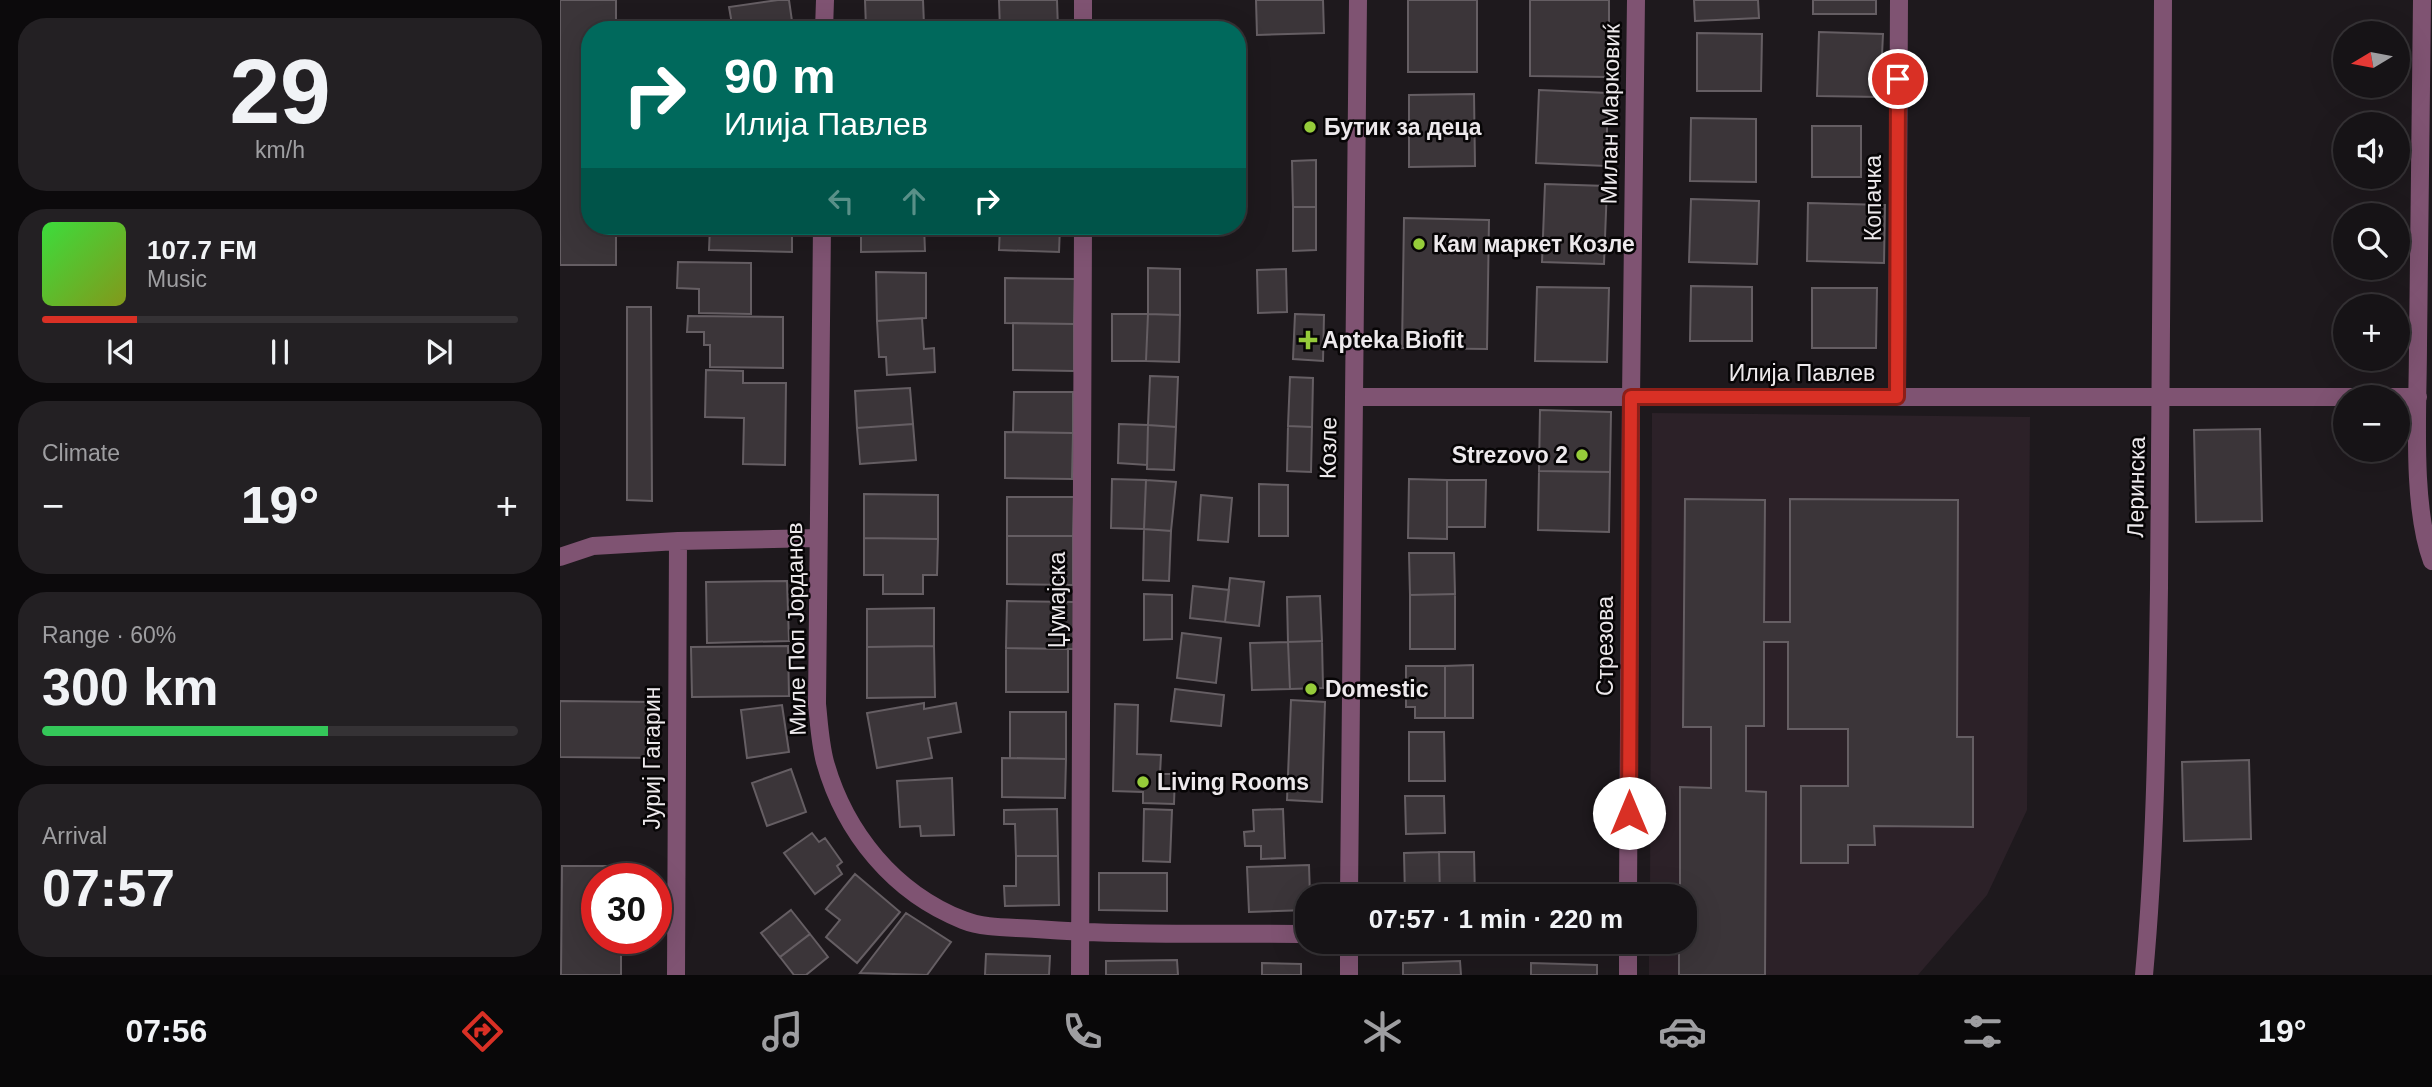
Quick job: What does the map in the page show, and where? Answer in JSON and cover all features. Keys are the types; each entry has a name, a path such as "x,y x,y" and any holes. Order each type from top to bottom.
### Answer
{"street":[{"path":"824,21 825,0"},
{"path":"1083,0 1083,21"},
{"name":"Козле","path":"1349,884 1358,0"},
{"name":"Милан Марковиќ","path":"1631,397 1636,0"},
{"name":"Копачка","path":"1897,397 1899,0"},
{"name":"Леринска","path":"2144,975 2151,894 2155,783 2162,397 2163,0"},
{"path":"2423,0 2418,397 2421,506 2427,548 2432,561"},
{"name":"Миле Поп Јорданов","path":"822,235 817,704 824,760 845,814 861,840 904,887 935,907 978,925 1080,933 1295,934"},
{"name":"Џумајска","path":"1080,975 1083,235"},
{"name":"Илија Павлев","path":"1354,397 2418,397"},
{"name":"Стрезова","path":"1628,884 1631,397"},
{"path":"560,557 593,546 818,538"},
{"name":"Јуриј Гагарин","path":"676,975 678,541"},
{"path":"1349,954 1349,975"},
{"path":"1628,954 1628,975"}],"shaded area":[{"path":"1652,413 2030,417 2027,810 1987,895 1918,975 1649,975 1649,954 1697,954 1697,884 1650,884"}],"building":[{"path":"560,0 616,0 616,21 581,21 581,235 616,235 616,265 560,265"},
{"path":"789,0 792,21 731,21 729,7"},
{"path":"865,0 923,0 924,21 866,21"},
{"path":"999,0 1057,0 1058,21 1000,21"},
{"path":"1256,0 1323,0 1324,33 1257,35"},
{"path":"1408,0 1477,0 1477,72 1408,72"},
{"path":"1530,0 1609,0 1609,77 1530,76"},
{"path":"1694,0 1758,0 1759,18 1695,21"},
{"path":"1813,0 1876,0 1876,14 1813,14"},
{"path":"1819,32 1883,34 1880,97 1817,96"},
{"path":"1697,33 1762,34 1761,91 1697,91"},
{"path":"1539,90 1608,93 1606,166 1536,163"},
{"path":"1474,94 1475,166 1409,167 1409,95"},
{"path":"1691,118 1756,119 1756,182 1690,181"},
{"path":"1812,126 1861,126 1861,177 1812,177"},
{"path":"1316,160 1316,207 1293,207 1292,161"},
{"path":"1545,184 1607,186 1604,264 1542,262"},
{"path":"1691,199 1759,201 1757,264 1689,262"},
{"path":"1808,203 1885,205 1884,263 1807,261"},
{"path":"1293,207 1316,207 1316,250 1293,251"},
{"path":"1404,218 1489,220 1487,349 1402,348"},
{"path":"710,235 792,235 792,252 709,250"},
{"path":"861,235 924,235 925,251 861,252"},
{"path":"1000,235 1060,235 1059,252 999,250"},
{"path":"678,262 751,263 751,314 699,313 699,289 677,288"},
{"path":"1148,268 1180,269 1180,315 1148,314"},
{"path":"1286,269 1287,312 1258,313 1257,270"},
{"path":"876,272 926,273 926,318 877,321"},
{"path":"1005,278 1075,279 1074,324 1005,323"},
{"path":"1691,286 1752,287 1752,341 1690,341"},
{"path":"1537,287 1609,288 1607,362 1535,361"},
{"path":"1812,288 1877,288 1876,348 1812,348"},
{"path":"627,307 651,307 652,501 627,500"},
{"path":"1112,314 1148,314 1146,361 1112,361"},
{"path":"1148,314 1180,315 1179,362 1146,361"},
{"path":"1295,314 1324,315 1323,361 1293,359"},
{"path":"688,316 783,317 783,368 710,367 710,345 704,345 704,332 687,332"},
{"path":"922,318 924,349 934,348 935,372 887,375 886,357 879,357 877,321"},
{"path":"1013,323 1074,324 1074,371 1013,370"},
{"path":"706,370 743,371 743,383 786,383 785,465 743,464 744,418 705,417"},
{"path":"1150,376 1178,377 1176,427 1148,425"},
{"path":"1290,377 1313,378 1312,427 1288,426"},
{"path":"910,388 913,424 857,428 855,391"},
{"path":"1014,392 1073,392 1073,433 1013,432"},
{"path":"1540,410 1611,412 1610,472 1539,471"},
{"path":"913,424 916,460 860,464 857,428"},
{"path":"1119,424 1148,425 1147,465 1118,463"},
{"path":"1148,425 1176,427 1174,470 1147,469"},
{"path":"1288,426 1312,427 1311,472 1287,471"},
{"path":"2260,429 2262,521 2196,522 2194,430"},
{"path":"1005,432 1073,433 1072,479 1005,478"},
{"path":"1539,471 1610,472 1609,532 1538,530"},
{"path":"1112,479 1146,480 1144,529 1111,528"},
{"path":"1409,479 1447,480 1447,539 1408,538"},
{"path":"1146,480 1176,482 1171,531 1144,529"},
{"path":"1447,480 1486,480 1485,527 1447,527"},
{"path":"1259,484 1288,485 1288,536 1259,536"},
{"path":"864,494 938,495 938,539 864,538"},
{"path":"1201,495 1232,498 1228,542 1198,540"},
{"path":"1007,497 1074,497 1073,536 1007,536"},
{"path":"1685,499 1765,500 1764,622 1790,622 1790,499 1958,500 1957,737 1973,737 1973,827 1874,826 1875,845 1848,845 1848,863 1801,863 1801,786 1848,786 1848,729 1788,729 1788,642 1764,642 1764,726 1746,726 1746,791 1766,792 1765,975 1679,975 1679,954 1697,954 1697,884 1680,884 1680,787 1711,788 1711,727 1683,727"},
{"path":"1144,529 1171,531 1169,581 1143,580"},
{"path":"1007,536 1073,536 1073,585 1007,584"},
{"path":"864,538 938,539 937,575 923,575 923,594 883,594 883,575 864,575"},
{"path":"1409,553 1454,553 1455,594 1410,595"},
{"path":"1230,578 1264,582 1259,626 1225,622"},
{"path":"787,581 789,641 707,643 706,582"},
{"path":"1193,586 1229,590 1225,622 1190,618"},
{"path":"1144,594 1172,595 1172,639 1144,640"},
{"path":"1455,594 1455,649 1410,649 1410,595"},
{"path":"1320,596 1322,641 1288,642 1287,597"},
{"path":"1007,601 1074,602 1074,649 1006,648"},
{"path":"934,608 934,646 867,647 867,609"},
{"path":"1182,633 1221,638 1216,683 1177,678"},
{"path":"1322,641 1323,688 1290,689 1288,642"},
{"path":"1288,642 1290,689 1252,690 1250,643"},
{"path":"788,646 789,696 692,697 691,647"},
{"path":"934,646 935,697 867,698 867,647"},
{"path":"1006,648 1068,649 1068,692 1006,692"},
{"path":"1473,665 1473,718 1445,718 1445,666"},
{"path":"1406,666 1445,666 1445,718 1415,718 1415,707 1406,707"},
{"path":"1175,689 1224,695 1221,726 1171,721"},
{"path":"1291,700 1325,702 1322,802 1287,800"},
{"path":"560,701 655,702 655,758 560,757"},
{"path":"924,703 924,709 956,703 961,732 928,738 932,758 877,768 867,713"},
{"path":"1115,704 1138,705 1137,754 1161,755 1160,774 1175,774 1174,804 1143,803 1143,792 1113,791"},
{"path":"782,705 789,752 747,758 741,710"},
{"path":"1010,712 1066,712 1066,759 1010,758"},
{"path":"1409,732 1444,732 1445,781 1409,781"},
{"path":"1002,758 1066,759 1065,798 1002,797"},
{"path":"2249,760 2251,839 2184,841 2182,762"},
{"path":"791,769 806,812 767,826 752,783"},
{"path":"952,778 954,835 921,836 920,826 900,827 897,781"},
{"path":"1405,796 1444,796 1445,833 1406,834"},
{"path":"1057,809 1058,856 1016,856 1015,824 1004,824 1004,810"},
{"path":"1144,809 1172,810 1170,862 1143,861"},
{"path":"1283,809 1285,858 1261,859 1261,846 1245,846 1244,832 1254,831 1253,810"},
{"path":"812,833 819,842 825,838 842,862 837,866 842,874 815,894 784,853"},
{"path":"1439,852 1440,884 1405,884 1404,853"},
{"path":"1439,852 1474,852 1475,884 1440,884"},
{"path":"1016,856 1058,856 1059,905 1005,906 1004,886 1016,886"},
{"path":"1309,865 1310,884 1295,884 1295,910 1249,912 1247,867"},
{"path":"562,866 581,866 581,954 621,954 621,975 561,975"},
{"path":"1099,873 1167,873 1167,911 1099,910"},
{"path":"855,874 900,912 857,963 826,937 840,920 826,909"},
{"path":"791,910 810,934 780,957 761,933"},
{"path":"906,913 951,942 927,975 860,973"},
{"path":"810,934 828,957 806,975 794,975 780,957"},
{"path":"986,954 1050,956 1049,975 985,975"},
{"path":"1177,960 1178,975 1106,975 1106,961"},
{"path":"1460,961 1461,975 1403,975 1403,963"},
{"path":"1262,963 1301,964 1301,975 1262,975"},
{"path":"1531,963 1597,965 1597,975 1531,975"}],"place":[{"name":"Бутик за деца","path":"1310,127"},
{"name":"Кам маркет Козле","path":"1419,244"},
{"name":"Apteka Biofit","path":"1308,340"},
{"name":"Strezovo 2","path":"1582,455"},
{"name":"Domestic","path":"1311,689"},
{"name":"Living Rooms","path":"1143,782"}],"route":[{"path":"1629,813 1631,397 1897,397 1898,79"}]}
